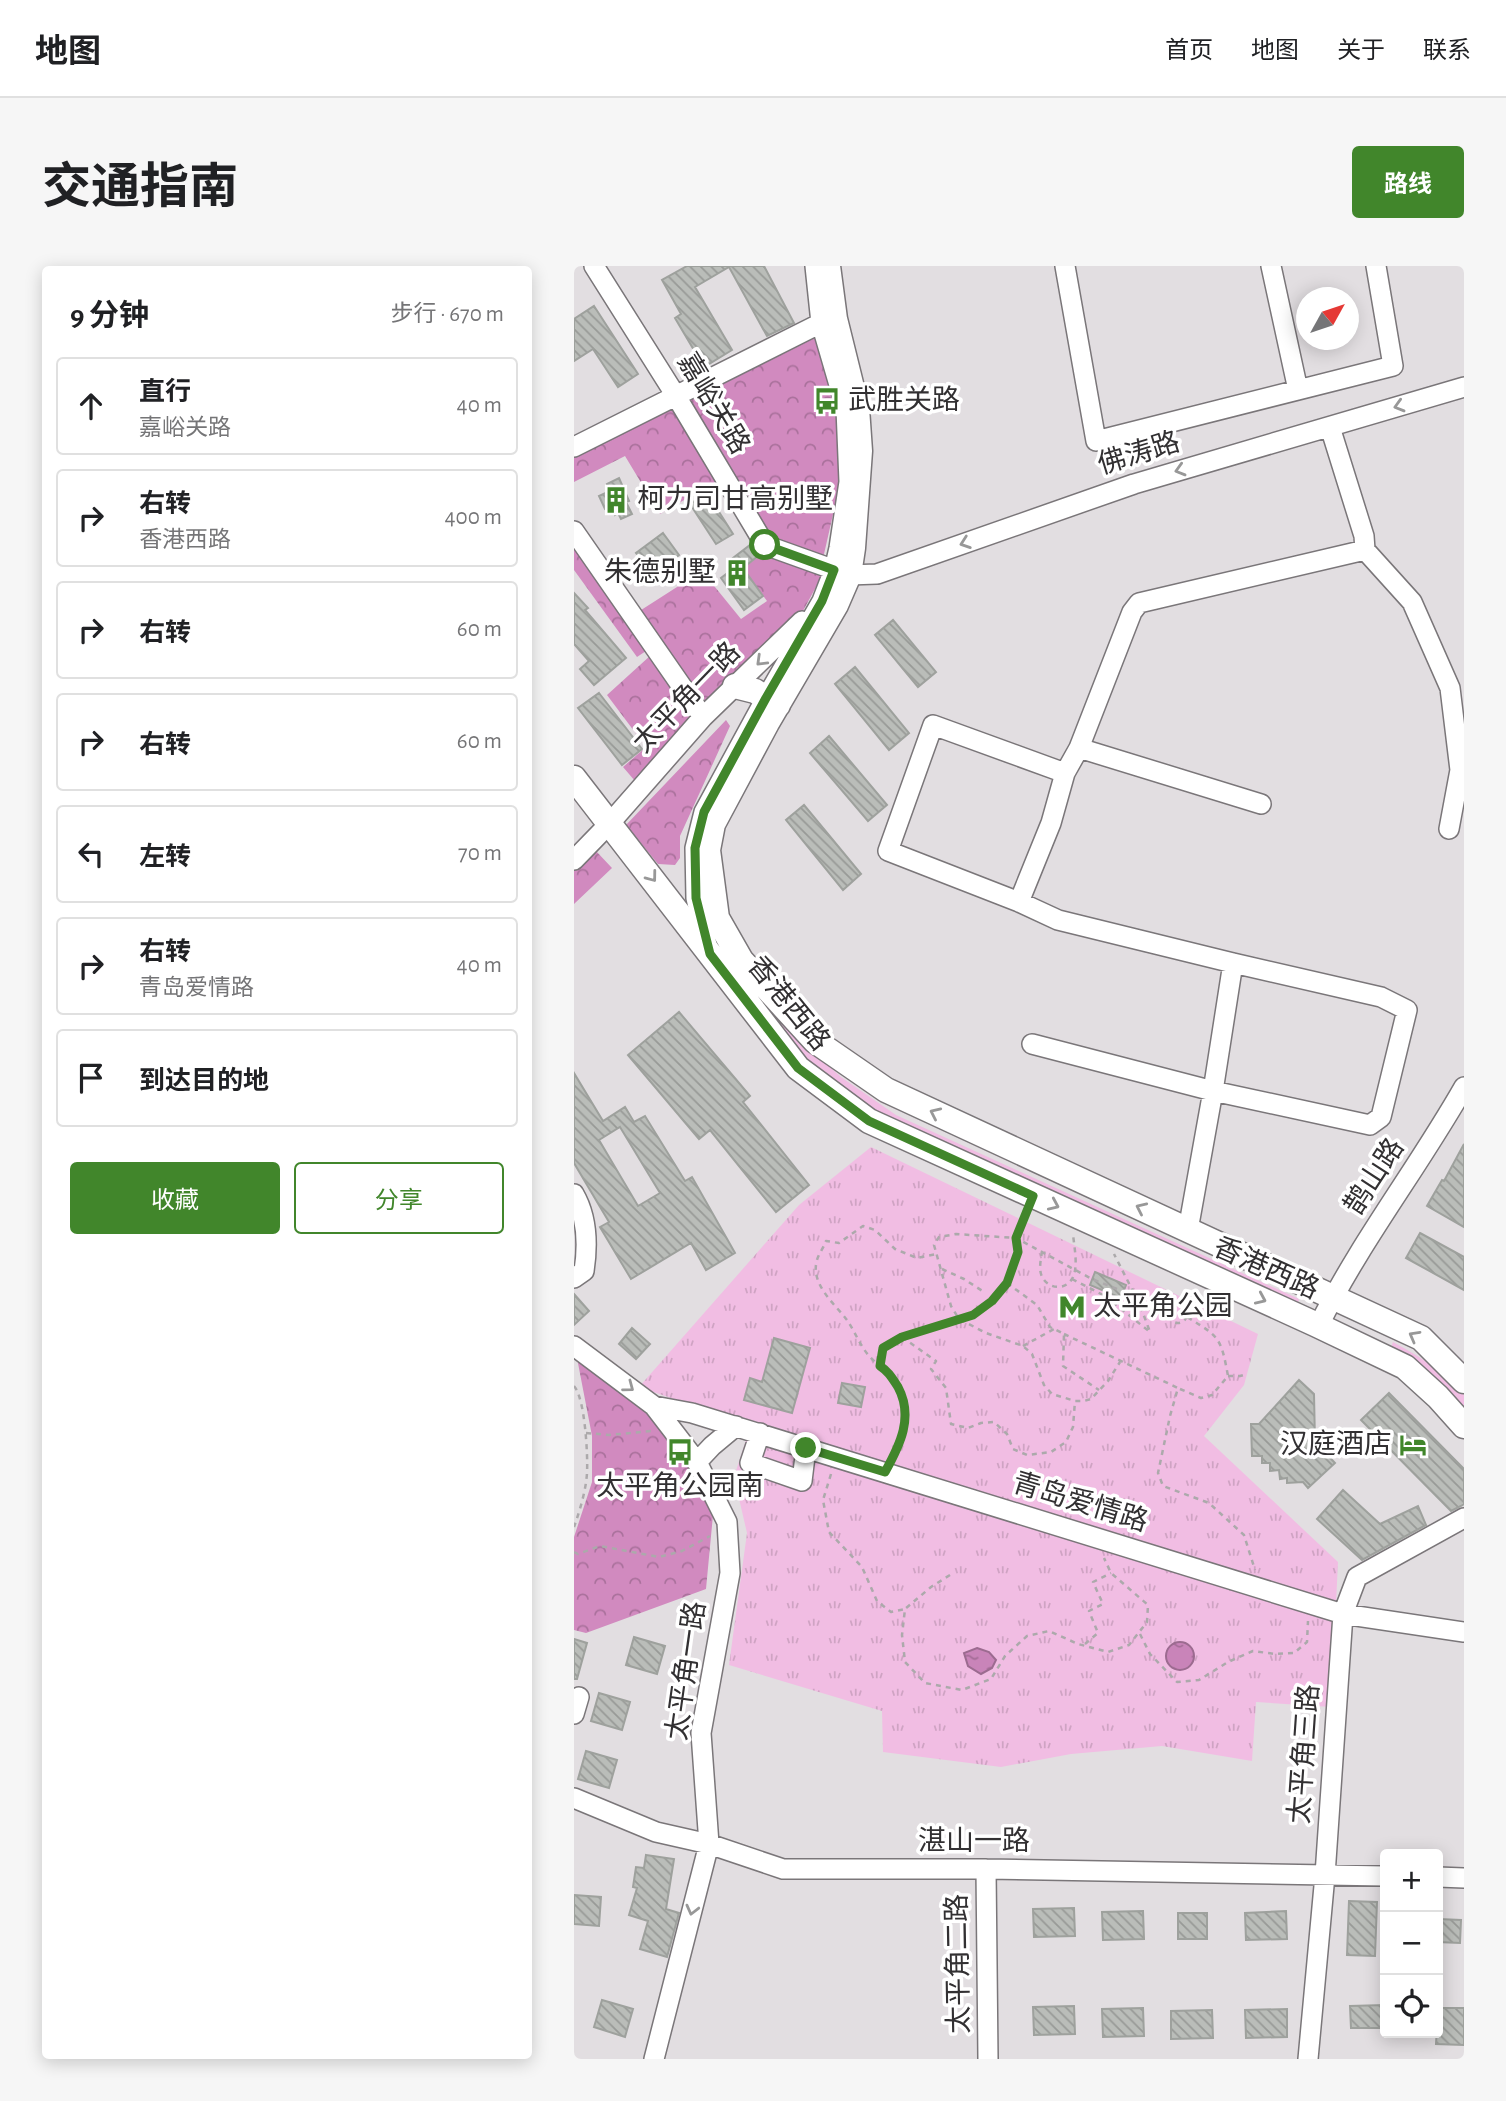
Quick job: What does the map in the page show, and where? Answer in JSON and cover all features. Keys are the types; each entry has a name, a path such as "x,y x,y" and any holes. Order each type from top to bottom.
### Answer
{"main road":[{"name":"香港西路","path":"828,266 828,321 857,408 859,451 853,548 841,572 836,605 772,701 713,824 708,850 717,918 741,960 815,1041 886,1090 1421,1338 1464,1381"},
{"path":"735,686 755,691 772,701"},
{"path":"574,778 710,954"},
{"name":"香港西路","path":"710,954 798,1068 869,1121 1319,1325 1405,1367 1438,1397 1464,1426"}],"street":[{"name":"嘉峪关路","path":"594,266 765,545 841,572"},
{"name":"香港西路","path":"815,266 828,321"},
{"path":"1065,266 1096,441 1393,366 1376,266"},
{"path":"1271,266 1298,390"},
{"path":"574,447 828,321"},
{"name":"佛涛路","path":"841,572 877,574 1134,484 1464,387"},
{"path":"1330,427 1364,536 1365,550 1412,602 1450,688 1460,770 1449,829"},
{"path":"574,531 703,717"},
{"path":"1019,902 1051,822 1065,773 1079,748 1132,612 1139,603 1365,550"},
{"name":"太平角一路","path":"574,860 703,717 804,619 841,572"},
{"name":"香港西路","path":"710,954 696,898 695,848 704,812 772,701"},
{"path":"1032,1044 1213,1091 1370,1125 1381,1117 1407,1010 1381,997 1058,920 888,851 933,725 1065,773"},
{"path":"1079,748 1261,804"},
{"path":"1188,1230 1233,963"},
{"name":"鹊山路","path":"1319,1325 1333,1297 1456,1118 1464,1087"},
{"path":"574,1194 585,1224 587,1248 584,1271 574,1278"},
{"name":"太平角一路","path":"574,1346 654,1406 697,1462 727,1522 730,1573 701,1734 709,1844 654,2059"},
{"name":"青岛爱情路","path":"654,1406 692,1413 760,1433 1343,1614 1464,1632"},
{"path":"697,1462 736,1426"},
{"path":"760,1433 750,1463 803,1481 803,1447"},
{"name":"太平角三路","path":"1308,2059 1325,1875 1343,1614 1357,1577 1464,1518"},
{"name":"湛山一路","path":"574,1798 656,1832 709,1844 783,1869 986,1869 1380,1876"},
{"name":"太平角二路","path":"986,1869 988,2059"},
{"path":"1443,1877 1464,1878"}],"path":[{"path":"880,1366 883,1348 902,1337 973,1315 992,1301 1007,1283 1018,1252 1016,1238 1033,1196"},
{"path":"1042,1251 1041,1273 1050,1286 1058,1288 1072,1279 1075,1269 1073,1214"},
{"path":"885,1472 905,1428 905,1401 889,1372 872,1359 848,1322 827,1297 818,1280 816,1262 827,1241 839,1244 863,1226 875,1230 895,1249 917,1258 936,1254"},
{"path":"1072,1279 1105,1296 1150,1332 1140,1305 1100,1226"},
{"path":"1118,1289 1092,1279 1016,1238 956,1234 939,1237 934,1245 951,1306 959,1319 1023,1346 1032,1354 1044,1385 1052,1394 1075,1401 1091,1399 1120,1362"},
{"path":"942,1269 984,1292"},
{"path":"1007,1283 1037,1305 1054,1329 1201,1398 1212,1395 1228,1376 1247,1374"},
{"path":"1105,1296 1169,1313"},
{"path":"1187,1317 1181,1322 1175,1322 1169,1313 1174,1305 1180,1304 1185,1308 1187,1317 1211,1332 1220,1342 1228,1376"},
{"path":"1023,1346 1054,1329"},
{"path":"1064,1334 1063,1366 1100,1390"},
{"path":"902,1337 936,1361 931,1369 946,1388 951,1424 968,1428 994,1422 1007,1434 1013,1449 1027,1455 1051,1452 1066,1442 1073,1427 1075,1401"},
{"path":"574,1386 579,1391 586,1433 587,1473 574,1527"},
{"path":"1178,1388 1158,1473 1163,1486 1209,1503 1244,1535 1255,1568 1256,1587"},
{"path":"586,1433 609,1435 650,1432 667,1424"},
{"path":"836,1457 823,1500 829,1532 862,1567 877,1601 891,1612 905,1609 950,1575"},
{"path":"574,1552 578,1554 600,1546 659,1557 682,1551 708,1538 727,1522"},
{"path":"905,1609 902,1635 905,1662 925,1683 962,1690 991,1679 1005,1656 1027,1636 1049,1631 1084,1646 1108,1652 1129,1645 1147,1622 1148,1605 1111,1573 1103,1556 1106,1541"},
{"path":"1084,1646 1098,1633 1089,1611 1103,1604 1093,1582 1111,1573"},
{"path":"1139,1632 1150,1654 1177,1682 1199,1680 1228,1662 1253,1651 1294,1653 1307,1642 1311,1604"}],"green space":[{"path":"817,332 840,411 841,479 822,563 768,540 684,397"},
{"path":"673,405 717,481 660,514 625,456 574,482 574,455"},
{"path":"574,541 649,649 637,657 574,570"},
{"path":"765,552 823,574 797,622 704,709 638,612 702,571 741,619 767,601 743,568"},
{"path":"651,655 694,715 635,781 623,767 646,747 607,695"},
{"path":"726,720 730,726 680,836 680,858 675,865 658,864 626,825"},
{"path":"596,851 612,868 574,904 574,868"},
{"path":"759,994 792,1033 841,1077 896,1115 1299,1299 1297,1308 893,1124 835,1084 785,1039 752,1000"},
{"name":"太平角公园","path":"871,1147 1258,1334 1244,1385 1204,1436 1338,1562 1331,1707 1256,1702 1252,1761 1162,1746 1071,1754 1001,1767 883,1752 882,1711 729,1665 747,1533 734,1477 752,1426 639,1387 799,1205"},
{"path":"1393,1342 1448,1378 1464,1395 1464,1408 1441,1382 1390,1350"},
{"path":"577,1358 647,1412 692,1470 713,1515 706,1589 586,1633 574,1630 574,1537 592,1482 592,1436"}],"water":[{"path":"1180,1642 1190,1646 1194,1656 1190,1666 1180,1670 1170,1666 1166,1656 1170,1646"},
{"path":"977,1648 989,1652 996,1660 992,1668 981,1674 968,1666 964,1653"}],"building":[{"path":"687,266 764,266 794,323 767,336 729,267 695,287 732,350 704,367 675,318 681,314 662,280"},
{"path":"594,306 638,374 618,387 593,349 574,361 574,319"},
{"name":"柯力司甘高别墅","path":"619,478 632,514 621,519 618,513 615,515 611,506 605,509 599,496 610,491 607,484"},
{"path":"707,493 733,534 716,544 690,504"},
{"path":"663,533 679,555 670,562 667,558 650,571 636,553"},
{"name":"朱德别墅","path":"750,545 758,556 743,568 763,596 744,610 721,578 738,565 733,558"},
{"path":"574,593 626,658 594,685 580,669 589,661 574,644"},
{"path":"893,620 936,672 918,687 875,635"},
{"path":"855,667 909,733 889,750 835,684"},
{"path":"599,693 642,749 622,765 578,708"},
{"path":"829,736 887,805 868,821 810,753"},
{"path":"804,805 861,874 843,890 786,820"},
{"path":"679,1012 750,1096 743,1102 809,1185 776,1212 710,1130 699,1139 628,1055"},
{"path":"574,1073 603,1121 625,1107 634,1122 645,1116 685,1181 692,1177 735,1253 706,1270 691,1243 631,1279 600,1227 609,1222 574,1163","holes":["620,1127 660,1193 638,1206 599,1140"]},
{"path":"1464,1144 1464,1227 1427,1206"},
{"path":"1420,1233 1464,1257 1464,1290 1406,1258"},
{"path":"1095,1272 1126,1285 1121,1298 1090,1285"},
{"path":"574,1294 589,1311 574,1325"},
{"path":"632,1328 650,1344 636,1359 619,1344"},
{"path":"774,1338 810,1348 792,1413 744,1400 750,1378 762,1382"},
{"path":"1299,1380 1314,1394 1315,1442 1335,1463 1308,1488 1303,1482 1287,1483 1287,1478 1280,1479 1279,1470 1270,1471 1270,1463 1262,1463 1262,1456 1252,1456 1251,1424 1259,1424"},
{"path":"842,1383 865,1387 861,1407 838,1403"},
{"name":"汉庭酒店","path":"1389,1393 1464,1469 1464,1504 1461,1506 1451,1511 1361,1420"},
{"path":"1343,1490 1380,1524 1418,1506 1426,1525 1362,1560 1317,1519"},
{"path":"634,1637 665,1646 657,1674 626,1665"},
{"path":"574,1639 587,1643 577,1679 574,1679"},
{"path":"599,1693 630,1702 622,1730 591,1721"},
{"path":"586,1751 617,1760 609,1788 578,1779"},
{"path":"646,1855 674,1859 666,1909 679,1913 667,1957 640,1949 648,1921 629,1915 637,1888 633,1887 636,1867 644,1868"},
{"path":"574,1895 601,1897 599,1926 574,1924"},
{"path":"1349,1901 1377,1902 1375,1956 1347,1955"},
{"path":"1074,1908 1075,1936 1034,1937 1033,1909"},
{"path":"1143,1911 1144,1939 1103,1940 1102,1912"},
{"path":"1286,1911 1287,1939 1246,1940 1245,1913"},
{"path":"1178,1913 1207,1913 1207,1939 1178,1939"},
{"path":"1443,1919 1461,1920 1460,1943 1443,1942"},
{"path":"602,2000 633,2009 625,2037 594,2027"},
{"path":"1380,2005 1380,2028 1351,2028 1350,2006"},
{"path":"1074,2006 1075,2034 1034,2035 1033,2007"},
{"path":"1143,2008 1144,2036 1103,2037 1102,2009"},
{"path":"1443,2008 1464,2008 1464,2045 1436,2044 1436,2038 1443,2038"},
{"path":"1287,2009 1287,2037 1246,2038 1245,2010"},
{"path":"1212,2010 1213,2038 1171,2039 1171,2011"}],"place":[{"name":"武胜关路","path":"827,401"},
{"name":"柯力司甘高别墅","path":"616,500"},
{"name":"朱德别墅","path":"737,573"},
{"name":"太平角公园","path":"1072,1307"},
{"name":"汉庭酒店","path":"1413,1445"},
{"name":"太平角公园南","path":"680,1452"}],"route":[{"path":"765,545 834,570 822,601 704,812 695,848 696,898 710,954 798,1068 869,1121 1033,1196 1016,1238 1018,1252 1007,1283 992,1301 973,1315 902,1337 883,1348 880,1366 889,1372 905,1401 905,1428 885,1472 806,1448"}]}
